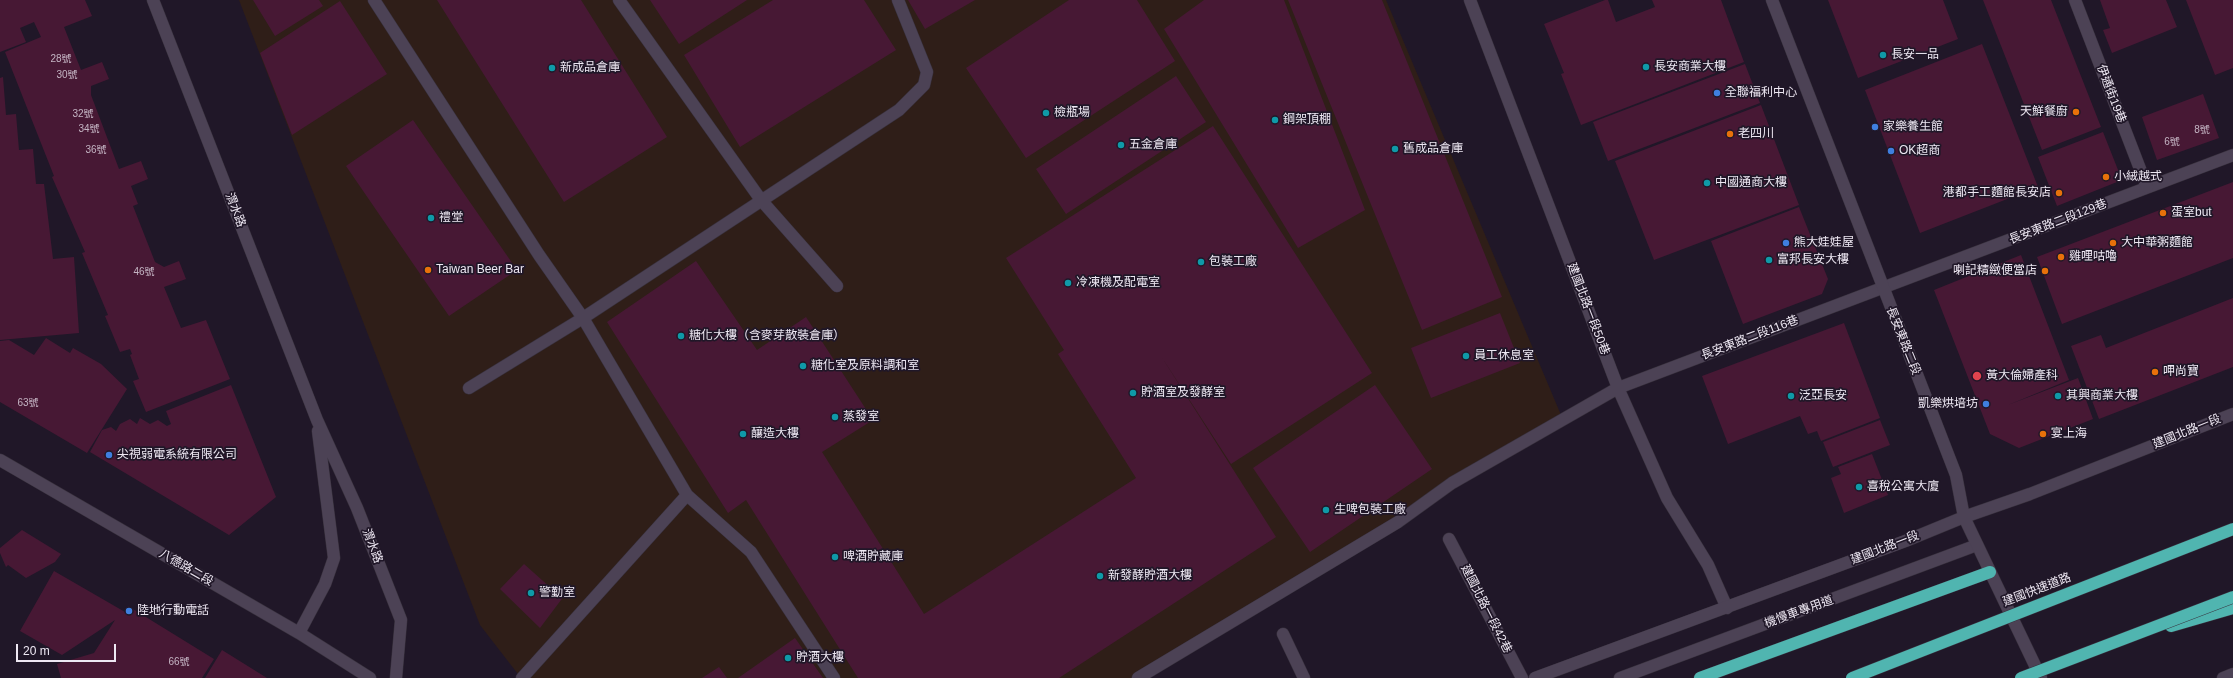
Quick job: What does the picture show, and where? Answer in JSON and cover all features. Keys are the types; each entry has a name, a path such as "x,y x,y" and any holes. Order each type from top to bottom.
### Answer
{"highway":[{"name":"建國快速道路","path":"1852,678 2233,529"},
{"path":"1700,678 1990,572"},
{"path":"2020,678 2233,596"},
{"path":"2120,640 2233,608"}],"street":[{"name":"渭水路","path":"153,0 317,420 357,508 401,620 396,678"},
{"path":"374,0 539,255 583,318 688,495 751,552 834,678"},
{"path":"619,0 761,200 837,286"},
{"path":"470,388 583,318 899,110 924,86 927,72 898,0"},
{"name":"建國北路一段50巷","path":"1470,0 1618,388 1667,498 1708,565 1727,608"},
{"name":"長安東路二段","path":"1772,0 1882,288 1956,475 1964,517 2041,678"},
{"name":"伊通街19巷","path":"2075,0 2147,187"},
{"name":"長安東路二段129巷","path":"1882,288 2233,155"},
{"name":"長安東路二段116巷","path":"1138,678 1398,522 1452,483 1618,388 1882,288"},
{"name":"建國北路一段","path":"1535,678 1901,543 1964,517 2030,494 2233,414"},
{"name":"渭水路","path":"299,633 325,584 334,558 317,420"},
{"name":"八德路二段","path":"0,460 299,633 370,678"},
{"path":"522,678 688,495"},
{"name":"建國北路一段42巷","path":"1449,539 1522,678"},
{"name":"機慢車專用道","path":"1620,678 1977,545"},
{"path":"1283,634 1304,678"},
{"path":"2223,678 2233,674"}],"shaded area":[{"path":"239,0 1386,0 1561,415 1148,678 521,678 480,625"}],"building":[{"path":"0,0 85,0 92,16 64,27 81,70 102,62 109,79 91,86 91,95 119,169 141,161 148,179 131,186 138,204 133,206 155,262 164,267 179,261 186,279 164,287 181,328 206,320 230,379 146,412 133,381 139,379 130,355 132,354 130,349 120,352 105,316 108,315 82,253 85,252 52,177 54,176 5,52 41,37 34,22 20,28 26,42 0,52"},
{"path":"253,0 319,0 323,6 275,36"},
{"name":"新成品倉庫","path":"437,0 581,0 667,137 564,202"},
{"path":"650,0 747,0 679,44"},
{"path":"773,0 864,0 896,50 740,147 684,55"},
{"path":"908,0 975,0 925,29"},
{"name":"檢瓶場","path":"1069,0 1137,0 1175,61 1026,158 966,68"},
{"name":"鋼架頂棚","path":"1204,0 1284,0 1365,210 1298,248 1164,29"},
{"name":"舊成品倉庫","path":"1288,0 1382,0 1502,297 1422,330"},
{"name":"長安商業大樓","path":"1608,0 1616,22 1655,7 1652,0 1721,0 1744,62 1581,125 1561,74 1564,73 1544,24"},
{"name":"長安一品","path":"1828,0 1943,0 1958,39 1858,78"},
{"path":"1983,0 2051,0 2101,127 2042,150"},
{"path":"2100,0 2166,0 2177,27 2112,53 2103,30 2110,28"},
{"path":"2186,0 2233,0 2233,68 2215,75"},
{"path":"340,1 387,74 292,135 260,53"},
{"path":"1982,44 2038,187 1920,233 1865,90"},
{"path":"1745,64 1760,103 1608,161 1593,122"},
{"name":"五金倉庫","path":"1176,76 1206,122 1066,214 1036,169"},
{"path":"3,77 6,115 16,114 19,150 33,149 36,184 44,184 53,259 74,257 79,333 0,340 0,78"},
{"path":"2203,94 2219,138 2157,160 2142,117"},
{"name":"中國通商大樓","path":"1761,105 1799,205 1654,260 1615,161"},
{"name":"禮堂","path":"413,120 517,270 449,316 346,166"},
{"path":"1213,126 1372,373 1231,464 1161,356 1276,537 1059,678 858,678 746,500 728,513 607,322 696,261 757,350 806,317 873,420 822,452 924,614 1136,478 1058,354 1064,350 1006,258"},
{"path":"2103,132 2122,180 2057,206 2038,157"},
{"path":"2233,182 2233,258 2062,324 2037,257"},
{"name":"富邦長安大樓","path":"1799,207 1828,279 1822,294 1743,324 1711,241"},
{"path":"2021,255 2069,380 2008,405 2078,378 2093,419 2019,448 1990,434 1934,290"},
{"path":"2233,298 2233,367 2099,419 2071,346 2101,335 2106,348"},
{"name":"員工休息室","path":"1500,313 1520,363 1431,398 1411,348"},
{"name":"泛亞長安","path":"1844,323 1880,418 1821,441 1817,431 1808,434 1800,416 1728,444 1702,376"},
{"path":"46,338 70,353 73,348 101,364 127,389 87,453 0,402 0,341 9,340 34,355"},
{"path":"231,385 276,497 229,535 90,452 102,430 111,427 116,431 120,424 130,419 137,424 140,418 150,424 158,420 167,426 171,424 166,411"},
{"name":"生啤包裝工廠","path":"1375,385 1432,469 1310,552 1253,468"},
{"path":"1880,420 1890,445 1833,467 1823,442"},
{"name":"喜稅公寓大廈","path":"1872,454 1888,495 1844,513 1831,478 1841,474 1838,467"},
{"path":"22,530 61,554 55,562 26,578 8,565 6,567 0,553 0,548"},
{"name":"警勤室","path":"524,564 552,589 564,596 540,628 500,589"},
{"path":"54,571 125,612 128,606 214,659 202,678 61,678 57,664 94,653 115,620 62,655 20,631"},
{"name":"貯酒大樓","path":"795,638 823,678 738,678"},
{"path":"222,650 267,678 205,678"},
{"path":"719,667 727,678 702,678"}],"place":[{"name":"長安一品","path":"1883,55"},
{"name":"長安商業大樓","path":"1646,67"},
{"name":"新成品倉庫","path":"552,68"},
{"name":"全聯福利中心","path":"1717,93"},
{"name":"天鮮餐廚","path":"2076,112"},
{"name":"檢瓶場","path":"1046,113"},
{"name":"鋼架頂棚","path":"1275,120"},
{"name":"家樂養生館","path":"1875,127"},
{"name":"老四川","path":"1730,134"},
{"name":"五金倉庫","path":"1121,145"},
{"name":"舊成品倉庫","path":"1395,149"},
{"name":"OK超商","path":"1891,151"},
{"name":"小絨越式","path":"2106,177"},
{"name":"中國通商大樓","path":"1707,183"},
{"name":"港都手工麵館長安店","path":"2059,193"},
{"name":"蛋室but","path":"2163,213"},
{"name":"禮堂","path":"431,218"},
{"name":"熊大娃娃屋","path":"1786,243"},
{"name":"大中華粥麵館","path":"2113,243"},
{"name":"雞哩咕嚕","path":"2061,257"},
{"name":"富邦長安大樓","path":"1769,260"},
{"name":"包裝工廠","path":"1201,262"},
{"name":"Taiwan Beer Bar","path":"428,270"},
{"name":"喇記精緻便當店","path":"2045,271"},
{"name":"冷凍機及配電室","path":"1068,283"},
{"name":"糖化大樓（含麥芽散裝倉庫）","path":"681,336"},
{"name":"員工休息室","path":"1466,356"},
{"name":"糖化室及原料調和室","path":"803,366"},
{"name":"呷尚寶","path":"2155,372"},
{"name":"黃大倫婦產科","path":"1977,376"},
{"name":"貯酒室及發酵室","path":"1133,393"},
{"name":"泛亞長安","path":"1791,396"},
{"name":"其興商業大樓","path":"2058,396"},
{"name":"凱樂烘培坊","path":"1986,404"},
{"name":"蒸發室","path":"835,417"},
{"name":"釀造大樓","path":"743,434"},
{"name":"宴上海","path":"2043,434"},
{"name":"尖視弱電系統有限公司","path":"109,455"},
{"name":"喜稅公寓大廈","path":"1859,487"},
{"name":"生啤包裝工廠","path":"1326,510"},
{"name":"啤酒貯藏庫","path":"835,557"},
{"name":"新發酵貯酒大樓","path":"1100,576"},
{"name":"警勤室","path":"531,593"},
{"name":"陸地行動電話","path":"129,611"},
{"name":"貯酒大樓","path":"788,658"}]}
